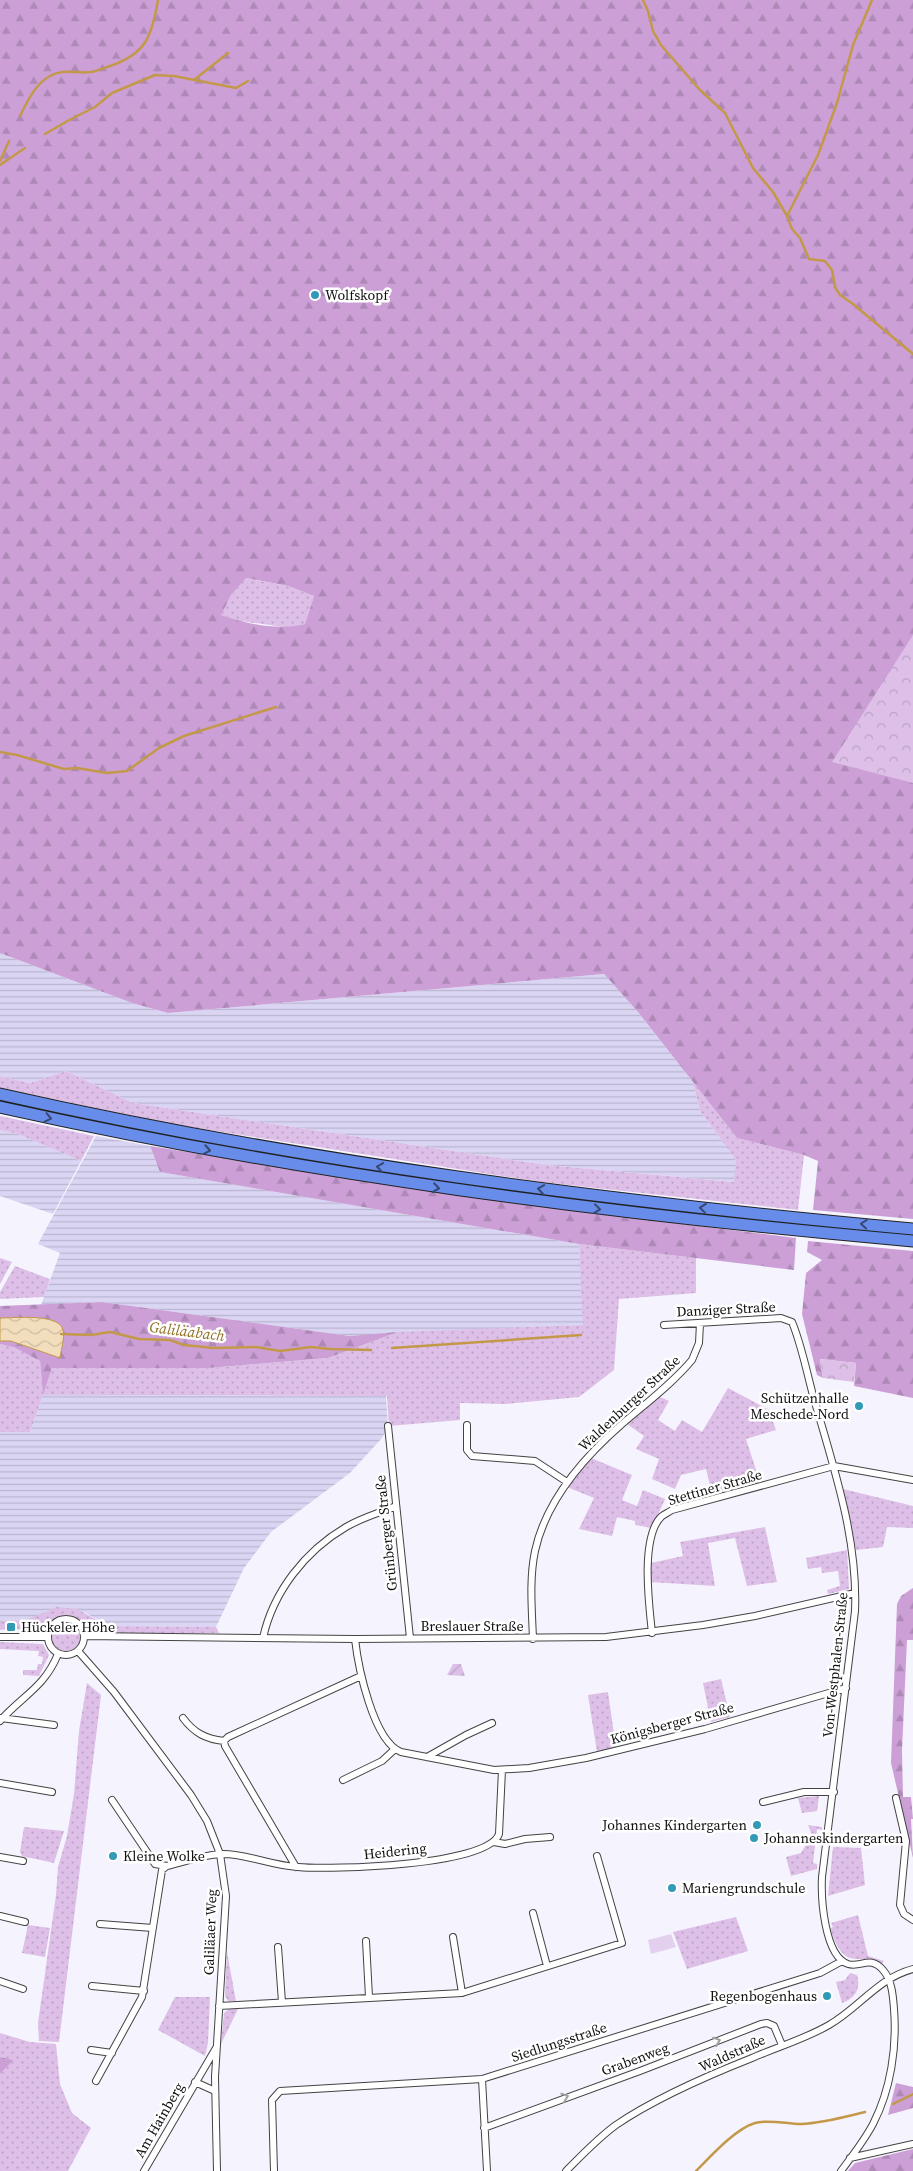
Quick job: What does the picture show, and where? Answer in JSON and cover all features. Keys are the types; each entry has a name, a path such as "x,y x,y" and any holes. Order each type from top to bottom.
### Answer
{"highway":[{"path":"0,1094 190,1134 312,1156 435,1175 674,1205 913,1229"},
{"path":"0,1107 310,1169 424,1186 660,1217 913,1241"}],"street":[{"name":"Danziger Straße","path":"664,1325 781,1318 790,1320"},
{"name":"Von-Westphalen-Straße","path":"790,1320 834,1466 854,1559 856,1592 834,1792 822,1876 822,1902 827,1931 836,1953 842,1961"},
{"name":"Waldenburger Straße","path":"533,1639 532,1584 535,1551 552,1507 567,1482 610,1434 685,1368 697,1351 700,1324"},
{"path":"467,1425 467,1450 472,1456 535,1461 567,1482"},
{"name":"Grünberger Straße","path":"388,1426 410,1638"},
{"name":"Stettiner Straße","path":"652,1633 648,1599 648,1561 652,1534 662,1516 672,1510 818,1472 834,1466"},
{"path":"834,1466 913,1480"},
{"path":"263,1638 266,1623 278,1595 293,1574 308,1558 335,1533 347,1526 396,1506"},
{"name":"Breslauer Straße","path":"84,1636 355,1639 606,1638 652,1633 755,1616 856,1592"},
{"path":"68,1619 79,1624 84,1636 83,1644 78,1651 68,1656 58,1654 50,1647 48,1637 50,1628 55,1622 68,1619"},
{"path":"0,1637 48,1637"},
{"path":"355,1639 361,1676 383,1735 395,1749 427,1757 502,1770 499,1834 494,1842"},
{"name":"Galiläaer Weg","path":"78,1651 114,1692 191,1795 207,1821 220,1854 226,1896 216,2047 217,2171"},
{"path":"1,1719 43,1681 58,1654"},
{"path":"224,1741 228,1737 361,1676"},
{"name":"Königsberger Straße","path":"502,1770 540,1766 629,1748 705,1729 846,1688"},
{"path":"183,1718 202,1735 224,1741"},
{"path":"1,1719 54,1725"},
{"path":"427,1757 492,1723"},
{"path":"224,1741 242,1778 296,1867"},
{"path":"343,1780 386,1759 395,1749"},
{"path":"0,1783 52,1792"},
{"path":"763,1802 804,1792 834,1792"},
{"path":"896,1798 906,1841 900,1908 907,1918 913,1920"},
{"path":"112,1800 155,1864 167,1866"},
{"name":"Heidering","path":"167,1866 220,1854 235,1854 296,1867 339,1868 408,1864 436,1860 481,1848 494,1842 505,1844 526,1839 550,1837"},
{"path":"219,2006 462,1993 622,1943 597,1856"},
{"path":"0,1857 23,1862"},
{"path":"96,2081 144,1992 161,1872 167,1866"},
{"path":"533,1913 547,1966"},
{"path":"0,1916 24,1922"},
{"path":"100,1924 153,1928"},
{"path":"453,1937 462,1993"},
{"path":"366,1941 369,1997"},
{"path":"278,1947 282,2002"},
{"path":"841,2171 876,2118 891,2067 895,2019 889,1978 883,1970 874,1963 867,1962 852,1965 842,1961"},
{"name":"Siedlungsstraße","path":"274,2171 272,2100 275,2095 285,2089 482,2079 820,1973 842,1961"},
{"name":"Waldstraße","path":"566,2171 596,2141 623,2120 718,2072 831,2024 889,1978 900,1972 913,1969"},
{"path":"0,1981 23,1989"},
{"path":"92,1986 144,1992"},
{"name":"Grabenweg","path":"484,2128 764,2023 774,2026 782,2046"},
{"name":"Am Hainberg","path":"144,2171 216,2047"},
{"path":"91,2050 112,2053"},
{"path":"482,2079 487,2171"},
{"name":"Am Hainberg","path":"195,2082 215,2091"},
{"path":"850,2158 913,2144"}],"shaded area":[{"path":"0,953 132,1003 168,1013 604,974 638,1012 693,1082 700,1111 736,1160 735,1182 547,1165 133,1103 66,1071 30,1083 0,1076"},
{"path":"0,1130 18,1134 81,1161 53,1214 0,1196"},
{"path":"96,1136 150,1146 160,1172 579,1244 584,1325 350,1336 102,1302 41,1305 60,1253 38,1244"},
{"path":"43,1395 386,1396 388,1427 382,1438 350,1473 271,1532 244,1568 216,1627 108,1626 84,1612 49,1610 24,1621 0,1622 0,1432 30,1432"},
{"path":"671,1934 676,1947 651,1954 648,1940"}],"green space":[{"path":"0,0 913,0 913,1219 813,1210 818,1161 804,1155 737,1138 638,1012 604,974 168,1013 132,1003 0,953","holes":["246,578 288,586 314,596 305,624 284,627 263,626 221,615 231,595"]},
{"path":"245,578 288,586 314,596 305,624 290,628 234,620 220,615 231,595"},
{"path":"913,635 913,783 832,762"},
{"path":"66,1071 133,1103 547,1165 734,1182 736,1160 700,1111 693,1082 737,1138 804,1155 798,1210 541,1182 177,1125 0,1088 0,1076 30,1083"},
{"path":"0,1116 94,1136 81,1161 18,1134 0,1130"},
{"path":"150,1146 511,1203 796,1238 794,1270 579,1244 160,1172"},
{"path":"808,1241 913,1251 913,1398 854,1386 856,1363 820,1359 823,1378 817,1375 802,1314 806,1273 822,1260 807,1252"},
{"path":"579,1244 696,1258 696,1293 619,1299 614,1370 579,1397 506,1404 460,1403 460,1420 389,1426 387,1396 43,1395 30,1432 0,1432 0,1344 14,1346 40,1361 43,1394 52,1368 209,1368 328,1358 398,1332 583,1325"},
{"path":"0,1258 12,1262 0,1284"},
{"path":"15,1266 50,1279 44,1297 0,1299 0,1292"},
{"path":"102,1302 350,1336 398,1332 328,1358 209,1368 52,1368 43,1395 40,1361 14,1347 0,1344 0,1341 11,1341 45,1351 52,1320 0,1318 0,1306"},
{"path":"820,1359 856,1363 854,1382 823,1378"},
{"path":"728,1388 769,1410 776,1430 746,1439 760,1482 712,1493 706,1469 681,1475 675,1489 652,1479 659,1459 636,1449 644,1436 627,1424 658,1396 669,1401 658,1420 675,1431 682,1420 702,1432"},
{"path":"591,1458 632,1475 622,1500 637,1506 643,1490 665,1499 652,1528 635,1525 635,1521 617,1517 612,1536 579,1529 594,1498 567,1487"},
{"path":"843,1489 913,1506 913,1528 887,1527 883,1547 856,1550"},
{"path":"765,1527 777,1582 747,1586 735,1538 708,1543 715,1586 650,1582 651,1563 683,1556 680,1542"},
{"path":"847,1550 849,1589 828,1594 827,1590 840,1586 838,1571 822,1573 821,1567 808,1569 806,1558"},
{"path":"913,1588 913,1640 907,1640 902,1750 903,1797 911,1797 913,1858 891,1763 897,1604 901,1596"},
{"path":"56,1607 77,1609 108,1626 216,1627 219,1633 97,1633 75,1618 66,1615 59,1617 44,1628 0,1630 0,1622 30,1618"},
{"path":"66,1623 76,1627 80,1637 76,1647 66,1651 56,1647 52,1637 56,1627"},
{"path":"0,1642 43,1644 49,1655 39,1676 23,1675 23,1670 37,1670 38,1664 42,1664 43,1657 38,1656 39,1651 0,1649"},
{"path":"453,1664 461,1664 465,1676 447,1675"},
{"path":"721,1679 730,1717 711,1722 703,1683"},
{"path":"87,1683 101,1695 59,2042 39,2041 38,2023 56,1895 58,1867 67,1836 74,1794 79,1731"},
{"path":"608,1692 616,1748 597,1752 588,1695"},
{"path":"819,1796 817,1811 802,1813 798,1798"},
{"path":"808,1825 822,1827 822,1830 817,1829 813,1863 817,1864 817,1869 791,1876 786,1857 801,1853 812,1835"},
{"path":"24,1827 64,1831 54,1863 22,1856 20,1852"},
{"path":"833,1847 861,1848 865,1885 828,1896"},
{"path":"858,1915 868,1956 884,1961 882,1963 873,1959 853,1959 847,1957 837,1945 830,1929 833,1927 831,1923"},
{"path":"736,1917 748,1951 687,1969 673,1932"},
{"path":"28,1925 50,1928 45,1957 22,1953"},
{"path":"227,1952 236,2001 228,2001 225,1996"},
{"path":"850,1973 857,1975 858,1988 851,1998 842,2003 836,1982 845,1980"},
{"path":"175,1997 210,1997 208,2043 205,2056 158,2030"},
{"path":"229,2009 238,2009 221,2044 224,2013"},
{"path":"0,2033 30,2042 56,2044 60,2084 72,2113 91,2128 68,2171 0,2171 0,2074 14,2060 0,2057"},
{"path":"0,2057 14,2060 0,2074"},
{"path":"896,2083 913,2087 913,2108 888,2115"},
{"path":"913,2149 913,2171 848,2171 855,2163"}],"water":[{"path":"25,1317 45,1319 60,1325 64,1336 60,1358 11,1341 0,1341 0,1318"}],"waterway":[{"path":"20,116 36,88 50,76 60,72 96,71 132,56 150,34 158,0"},
{"path":"643,0 653,31 661,45 699,89 725,113 753,168 773,192 792,229 800,238 809,259 825,261 832,270 835,287 840,295 913,354"},
{"path":"787,216 818,155 837,103 853,45 872,0"},
{"path":"194,80 228,53"},
{"path":"45,134 95,107 112,93 155,75 174,76 236,88 248,81"},
{"path":"0,161 9,141"},
{"path":"0,165 25,148"},
{"path":"0,752 64,769 77,768 107,773 127,771 159,748 184,736 276,707"},
{"name":"Galiläabach","path":"61,1334 91,1335 110,1332 139,1339 170,1340 184,1345 214,1348 256,1347 280,1351 311,1347 371,1350"},
{"name":"Galiläabach","path":"392,1348 581,1335"},
{"path":"893,2104 913,2094"},
{"path":"696,2171 731,2137 755,2123 766,2121 796,2124 809,2123 833,2120 865,2112"}],"place":[{"name":"Wolfskopf","path":"315,295"},
{"name":"Schützenhalle Meschede-Nord","path":"859,1406"},
{"name":"Hückeler Höhe","path":"11,1627"},
{"name":"Johannes Kindergarten","path":"757,1825"},
{"name":"Johanneskindergarten","path":"754,1838"},
{"name":"Kleine Wolke","path":"113,1856"},
{"name":"Mariengrundschule","path":"672,1888"},
{"name":"Regenbogenhaus","path":"827,1996"}]}
